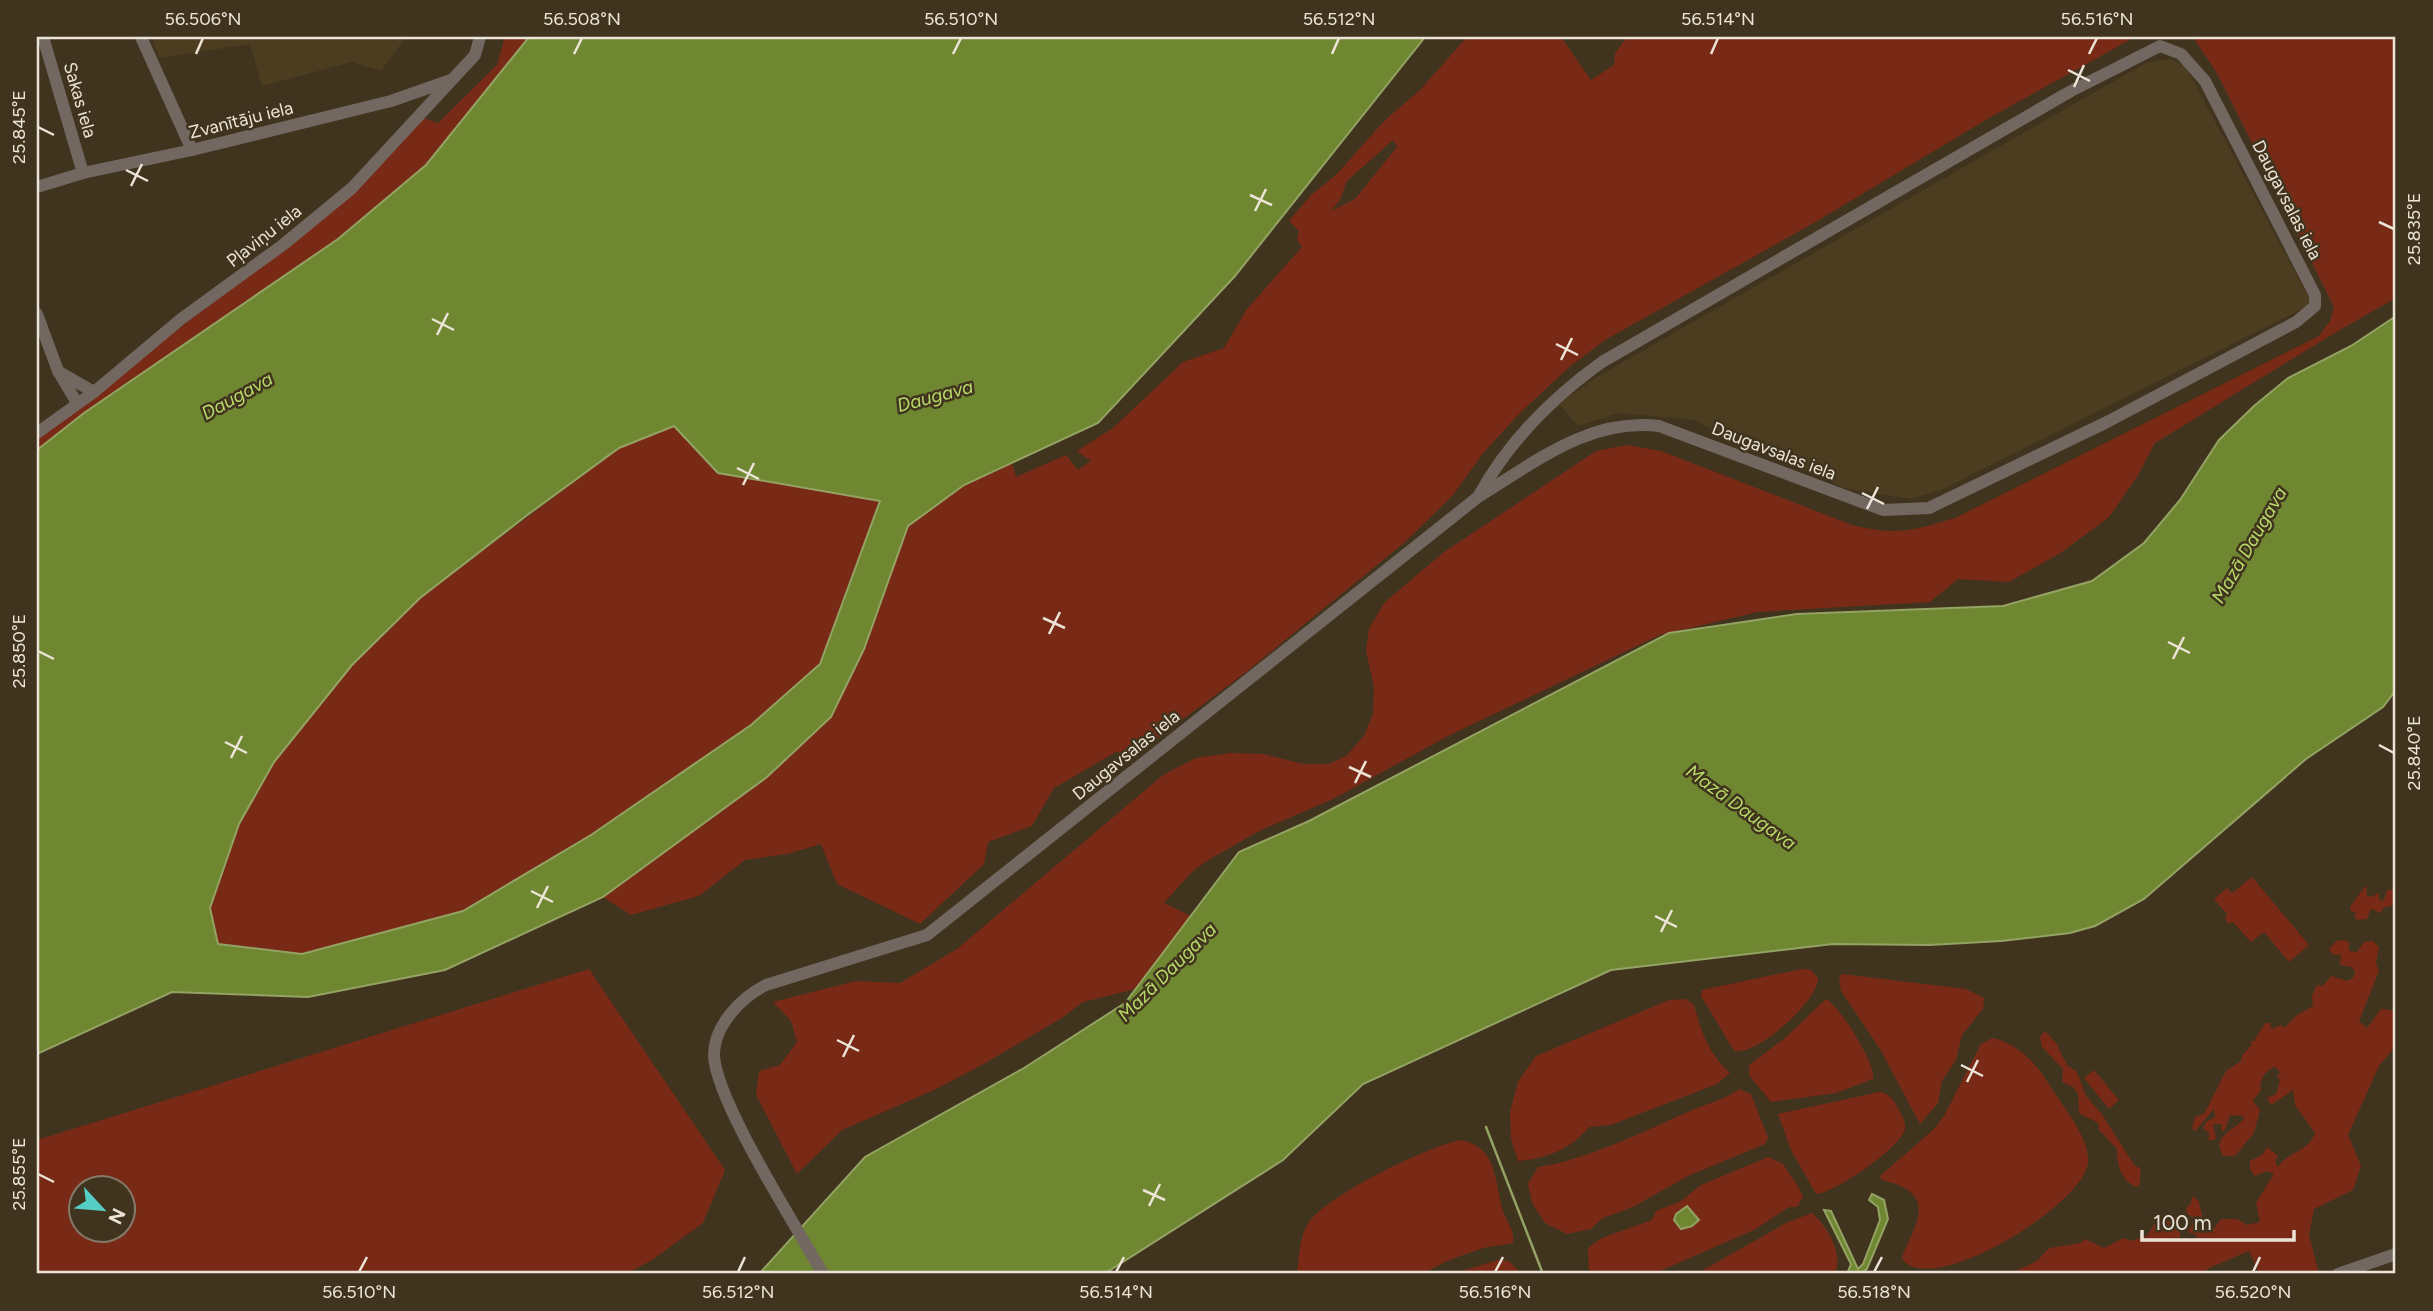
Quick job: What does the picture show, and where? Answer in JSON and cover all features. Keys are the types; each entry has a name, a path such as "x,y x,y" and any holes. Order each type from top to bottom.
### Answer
{"street":[{"name":"Sakas iela","path":"40,37 83,173"},
{"path":"141,37 192,150"},
{"name":"Pļaviņu iela","path":"37,433 352,188 475,55 480,37"},
{"name":"Daugavsalas iela","path":"823,1274 758,1159 721,1085 714,1056 717,1038 727,1020 751,992 766,985 927,935 1478,497 1595,430 1638,424 1659,426 1883,510 1929,508 2096,428 2296,322 2315,306 2315,295 2205,81 2181,54 2160,46 2071,91 1602,362 1553,401 1518,438 1478,497"},
{"name":"Zvanītāju iela","path":"37,187 83,173 192,150 391,101 451,80"},
{"path":"37,314 58,371 77,403"},
{"path":"58,371 94,391"},
{"path":"2339,1274 2396,1254"}],"shaded area":[{"path":"151,37 406,37 381,71 352,62 262,86 250,44 160,58"},
{"path":"505,37 529,37 426,165 338,239 84,413 37,450 37,434 258,269 423,118 438,123 497,65"},
{"path":"1467,37 1561,37 1591,80 1614,65 1615,53 1627,37 2135,37 1989,118 1812,224 1605,340 1568,368 1518,415 1484,452 1453,495 1405,542 1245,673 1135,755 1116,752 1054,788 1032,826 988,842 984,864 920,924 837,884 821,844 787,854 745,860 699,896 631,915 603,897 445,970 308,997 172,992 37,1054 37,636 313,714 352,665 420,598 619,448 674,426 719,473 949,496 964,485 1012,463 1016,477 1066,455 1078,470 1091,461 1077,451 1113,428 1183,362 1224,348 1247,309 1302,247 1297,240 1299,231 1289,221 1311,195 1336,175 1385,120 1420,90","holes":["1393,140 1397,147 1355,199 1331,211 1340,200 1347,181"]},
{"path":"2193,37 2396,37 2396,298 2155,443 2137,477 2109,517 2062,552 2009,582 1958,579 1930,602 1758,612 1660,635 1448,736 1333,799 1261,830 1205,862 1191,873 1164,903 1191,916 1135,989 1083,1002 1062,1018 982,1065 934,1090 842,1130 797,1174 756,1095 759,1071 780,1065 797,1042 791,1021 773,1002 856,981 900,983 957,949 1163,775 1196,758 1230,753 1263,754 1303,764 1329,764 1346,756 1364,736 1373,714 1374,687 1366,651 1369,628 1385,602 1444,552 1596,451 1627,445 1661,451 1852,525 1893,531 1915,529 1955,518 2319,336 2330,321 2334,307 2218,75"},
{"path":"2170,59 2186,67 2312,304 1941,490 1910,499 1844,488 1755,447 1744,447 1695,420 1618,413 1578,426 1559,404 1597,377 2146,63"},
{"path":"2252,877 2309,945 2289,962 2264,932 2251,942 2232,921 2229,924 2225,919 2227,914 2214,899 2227,888 2232,893"},
{"path":"2366,885 2367,896 2372,897 2378,893 2380,901 2384,900 2387,890 2394,890 2396,904 2383,908 2381,913 2371,909 2367,919 2357,920 2354,915 2357,913 2351,911 2350,907"},
{"path":"2336,941 2349,942 2349,951 2357,952 2364,942 2373,941 2379,947 2376,963 2379,971 2359,1021 2367,1028 2381,1009 2396,1011 2396,1046 2379,1066 2348,1135 2361,1166 2353,1190 2314,1209 2309,1235 2318,1270 2307,1274 2260,1274 2249,1251 2209,1268 2202,1274 2009,1274 2037,1261 2049,1248 2080,1243 2085,1239 2104,1248 2123,1238 2131,1241 2147,1236 2155,1223 2165,1218 2180,1232 2180,1239 2193,1240 2198,1236 2188,1232 2195,1219 2187,1214 2186,1208 2191,1203 2192,1196 2198,1200 2203,1218 2198,1230 2203,1233 2213,1230 2221,1219 2237,1219 2247,1225 2260,1222 2256,1203 2274,1174 2267,1171 2255,1176 2250,1169 2250,1161 2263,1154 2267,1147 2278,1156 2275,1161 2278,1167 2308,1144 2315,1133 2295,1105 2293,1090 2271,1105 2267,1098 2276,1094 2280,1081 2277,1075 2281,1073 2275,1067 2266,1073 2261,1090 2253,1101 2260,1110 2254,1133 2235,1156 2223,1156 2219,1145 2227,1133 2244,1119 2243,1116 2230,1115 2225,1130 2222,1131 2221,1124 2213,1124 2216,1139 2209,1141 2209,1133 2203,1128 2206,1122 2215,1117 2214,1109 2195,1131 2192,1128 2195,1117 2204,1114 2226,1071 2241,1061 2252,1044 2250,1041 2254,1041 2265,1023 2270,1023 2271,1029 2281,1025 2284,1028 2297,1015 2313,1006 2312,996 2317,985 2323,986 2331,976 2347,981 2353,978 2355,972 2352,967 2340,965 2341,955 2332,954 2329,949"},
{"path":"589,969 725,1170 703,1223 652,1260 626,1274 37,1274 37,1140"},
{"path":"1802,969 1811,970 1818,978 1816,988 1808,1000 1770,1037 1744,1051 1734,1051 1701,996 1702,990"},
{"path":"1842,974 1966,989 1984,998 1983,1009 1962,1035 1956,1060 1942,1081 1938,1103 1920,1124 1880,1049 1841,991 1839,978"},
{"path":"1686,999 1694,1005 1711,1050 1730,1073 1717,1084 1611,1125 1589,1127 1557,1152 1518,1161 1511,1139 1510,1112 1518,1082 1536,1056 1669,1000"},
{"path":"1826,999 1856,1036 1869,1061 1873,1079 1836,1093 1771,1102 1749,1075 1749,1065 1785,1038"},
{"path":"2045,1031 2056,1043 2067,1065 2077,1072 2086,1096 2101,1113 2134,1165 2141,1169 2139,1187 2125,1178 2119,1167 2117,1149 2099,1130 2098,1123 2079,1113 2078,1094 2073,1087 2062,1082 2063,1069 2042,1047 2040,1037"},
{"path":"1992,1038 2021,1051 2042,1074 2082,1135 2088,1163 2080,1181 2061,1201 2004,1242 1973,1257 1943,1267 1918,1268 1902,1259 1917,1219 1917,1200 1911,1192 1882,1180 1880,1176 1934,1129 1944,1116 1981,1044"},
{"path":"2094,1070 2119,1100 2109,1109 2084,1078"},
{"path":"1739,1089 1751,1094 1768,1138 1765,1144 1688,1176 1633,1207 1603,1218 1591,1229 1567,1234 1545,1223 1532,1203 1528,1184 1538,1167 1576,1158 1615,1144"},
{"path":"1879,1092 1890,1097 1900,1113 1905,1126 1902,1136 1866,1168 1837,1186 1816,1194 1791,1150 1778,1114"},
{"path":"1461,1140 1482,1150 1488,1158 1496,1177 1503,1211 1512,1231 1513,1243 1483,1248 1447,1261 1422,1274 1297,1274 1303,1234 1309,1222 1320,1211 1357,1186 1403,1161"},
{"path":"1768,1157 1783,1164 1799,1189 1803,1197 1797,1207 1789,1207 1754,1230 1653,1274 1589,1274 1588,1248 1602,1238 1652,1220 1656,1211 1681,1201 1701,1185"},
{"path":"1812,1213 1832,1240 1837,1257 1835,1272 1696,1274 1786,1223"},
{"path":"1498,1260 1509,1261 1521,1274 1452,1274"}],"water":[{"name":"Daugava","path":"529,37 1425,37 1235,276 1098,423 964,485 908,526 864,649 831,717 767,777 603,897 445,970 308,997 172,992 37,1054 37,450 84,413 338,239 426,165","holes":["674,426 718,473 880,501 820,664 751,725 591,835 463,911 302,954 218,944 210,908 239,824 274,762 352,665 420,598 619,448"]},
{"name":"Mazā Daugava","path":"2396,316 2396,690 2383,707 2306,759 2144,899 2095,926 2070,933 2001,941 1929,945 1833,944 1611,970 1363,1084 1283,1160 1104,1274 759,1274 865,1157 1024,1068 1125,1003 1239,852 1309,821 1669,633 1797,614 2003,606 2092,581 2144,543 2180,500 2219,440 2254,406 2288,378 2351,346"},
{"path":"1872,1194 1884,1200 1888,1219 1867,1269 1861,1274 1847,1274 1851,1264 1824,1210 1831,1211 1858,1269 1863,1264 1880,1220 1878,1207 1869,1200"},
{"path":"1687,1206 1699,1220 1692,1226 1681,1229 1674,1220 1676,1214"}],"waterway":[{"path":"1486,1127 1543,1274"}]}
